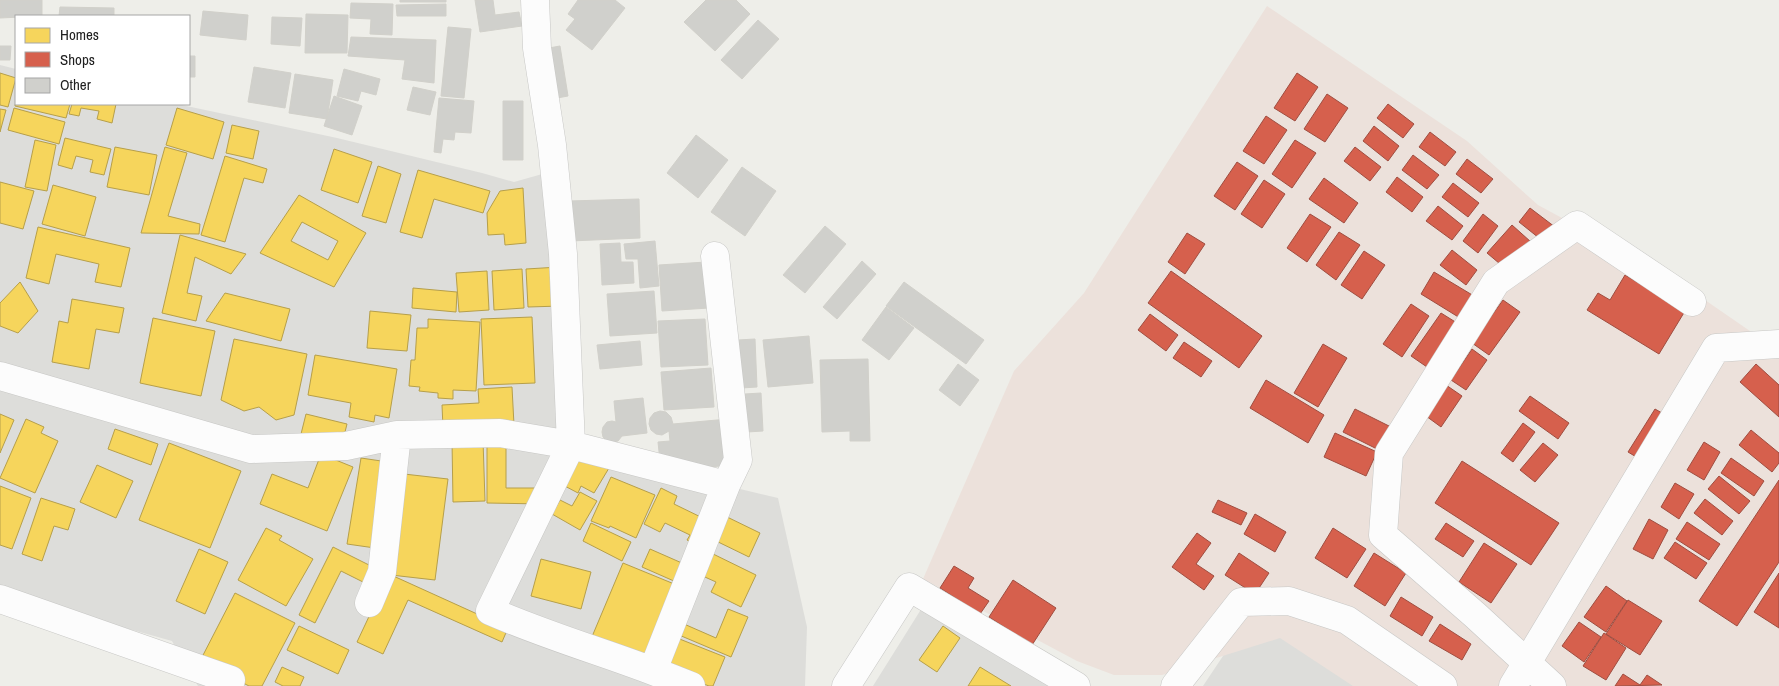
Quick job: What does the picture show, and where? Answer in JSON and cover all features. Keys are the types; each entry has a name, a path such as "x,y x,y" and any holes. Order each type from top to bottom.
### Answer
{"street":[{"path":"536,0 537,48 552,145 563,254 571,445 490,611 521,624 654,670 690,686"},
{"path":"1552,686 1475,615 1383,535 1389,453 1496,282 1577,225 1692,302"},
{"path":"654,670 726,484 738,460 715,256"},
{"path":"1513,686 1716,348 1779,344"},
{"path":"0,376 251,449 346,446 397,434 500,433 571,445 726,484"},
{"path":"369,603 382,572 397,434"},
{"path":"846,686 909,587 1076,686"},
{"path":"0,599 231,680"},
{"path":"1175,686 1241,602 1289,600 1346,620 1443,686"}],"shaded area":[{"path":"1267,6 1467,141 1538,205 1673,278 1779,351 1779,686 1353,686 1280,638 1162,675 1114,675 1077,661 923,579 1014,371 1084,293"},
{"path":"0,65 15,69 15,105 182,105 337,138 514,182 560,169 567,442 669,472 778,498 807,627 805,686 198,686 172,641 0,593"},
{"path":"1273,581 1432,686 1203,686"},
{"path":"925,603 1073,686 873,686"}],"building: Homes":[{"path":"0,73 15,78 15,82 8,107 0,105"},
{"path":"15,105 70,105 66,118"},
{"path":"72,105 116,105 112,123 97,119 99,111 81,108 79,116 69,114"},
{"path":"14,108 65,122 59,144 8,130"},
{"path":"177,108 224,122 213,159 166,145"},
{"path":"0,109 6,110 0,132"},
{"path":"232,125 259,131 253,159 226,153"},
{"path":"65,138 111,149 104,175 90,172 93,160 76,156 72,169 58,165"},
{"path":"35,140 56,145 47,191 25,187"},
{"path":"115,147 157,155 149,195 107,187"},
{"path":"165,147 187,153 168,216 200,224 199,234 141,233"},
{"path":"334,149 372,162 358,203 321,190"},
{"path":"225,156 267,169 263,183 244,178 225,242 201,235"},
{"path":"378,166 401,174 386,223 362,216"},
{"path":"418,170 490,191 483,213 434,199 422,238 400,232"},
{"path":"0,182 34,191 23,229 0,223"},
{"path":"53,185 96,197 85,236 42,224"},
{"path":"523,188 526,243 505,245 504,234 488,235 487,213 500,191"},
{"path":"299,195 366,233 334,287 260,253","holes":["302,222 338,241 328,260 291,241"]},
{"path":"38,227 130,248 121,287 95,282 99,264 56,254 49,284 26,278"},
{"path":"180,235 246,254 231,274 195,257 187,293 202,296 196,321 162,313"},
{"path":"559,267 561,306 528,307 526,269"},
{"path":"522,269 524,308 494,310 492,271"},
{"path":"487,271 489,310 459,312 456,273"},
{"path":"20,282 38,311 18,333 0,326 0,303"},
{"path":"413,288 457,292 456,312 412,308"},
{"path":"225,293 290,309 281,341 206,321"},
{"path":"72,299 124,308 119,333 96,329 89,369 52,362 59,321 68,323"},
{"path":"370,311 411,315 407,351 367,348"},
{"path":"532,317 535,383 484,385 481,319"},
{"path":"153,318 215,331 201,396 140,383"},
{"path":"428,319 480,322 476,391 453,390 453,399 438,398 438,393 419,391 420,387 409,386 411,360 415,360 417,328 428,328"},
{"path":"234,339 307,354 294,415 276,420 259,407 244,411 221,400"},
{"path":"315,355 397,369 389,418 375,415 374,422 349,417 351,403 308,395"},
{"path":"512,387 514,425 443,428 442,405 479,403 478,389"},
{"path":"0,414 14,420 0,453"},
{"path":"306,414 347,424 342,444 301,434"},
{"path":"26,419 44,427 41,433 58,441 35,493 0,478"},
{"path":"115,429 158,444 151,465 108,449"},
{"path":"483,440 485,501 453,502 452,441"},
{"path":"487,440 506,440 506,488 542,488 542,504 487,503"},
{"path":"169,443 241,471 210,548 139,520"},
{"path":"580,452 609,468 594,493 581,486 578,493 561,484"},
{"path":"321,454 353,467 327,531 260,504 272,474 308,488"},
{"path":"361,458 388,462 375,548 347,544"},
{"path":"97,465 133,481 116,518 80,502"},
{"path":"404,474 448,479 435,580 391,575"},
{"path":"611,477 655,495 636,538 610,526 609,528 591,521"},
{"path":"0,486 31,498 12,549 0,545"},
{"path":"661,488 677,496 674,504 711,522 699,546 687,540 690,535 665,523 660,532 644,524"},
{"path":"580,492 597,501 580,530 552,514 560,500 572,506"},
{"path":"41,498 75,509 68,530 54,526 42,561 22,554"},
{"path":"723,515 760,533 749,557 712,539"},
{"path":"591,523 631,542 622,561 583,541"},
{"path":"266,528 282,536 279,540 313,559 286,606 238,580"},
{"path":"333,547 379,570 371,586 341,571 315,623 299,615"},
{"path":"199,549 228,562 205,614 176,601"},
{"path":"650,549 691,567 683,585 642,567"},
{"path":"707,551 756,575 741,607 711,592 716,582 696,573"},
{"path":"541,559 591,572 581,609 531,596"},
{"path":"623,563 684,588 651,665 591,639"},
{"path":"389,574 508,628 502,642 408,600 383,654 357,642"},
{"path":"235,593 295,623 262,686 249,686 200,661"},
{"path":"728,609 748,617 731,657 679,635 684,624 716,638"},
{"path":"299,626 349,650 338,674 287,650"},
{"path":"943,626 960,638 937,672 919,660"},
{"path":"672,636 725,657 713,686 660,667"},
{"path":"282,667 304,677 300,686 283,686 275,682"},
{"path":"980,667 1011,686 968,686"}],"building: Shops":[{"path":"1297,73 1318,87 1295,121 1274,108"},
{"path":"1327,94 1348,108 1325,142 1304,129"},
{"path":"1388,104 1414,124 1403,138 1377,118"},
{"path":"1266,116 1287,130 1264,164 1243,151"},
{"path":"1374,126 1399,146 1388,161 1363,141"},
{"path":"1430,132 1456,152 1445,166 1419,147"},
{"path":"1295,140 1316,153 1292,188 1272,174"},
{"path":"1355,147 1381,167 1370,181 1344,161"},
{"path":"1413,155 1439,175 1427,189 1402,170"},
{"path":"1467,159 1493,179 1481,193 1456,174"},
{"path":"1237,162 1258,176 1235,210 1214,196"},
{"path":"1397,177 1423,197 1412,212 1386,192"},
{"path":"1324,178 1358,203 1344,223 1309,199"},
{"path":"1264,180 1285,194 1262,228 1241,214"},
{"path":"1453,183 1479,203 1468,217 1442,197"},
{"path":"1438,206 1463,226 1452,240 1426,221"},
{"path":"1530,208 1555,227 1544,242 1519,222"},
{"path":"1310,214 1331,227 1307,262 1287,248"},
{"path":"1483,214 1498,226 1478,253 1463,241"},
{"path":"1512,225 1531,242 1506,269 1487,253"},
{"path":"1339,232 1360,245 1336,280 1316,265"},
{"path":"1187,233 1205,244 1185,274 1168,262"},
{"path":"1452,250 1477,270 1466,285 1440,265"},
{"path":"1364,251 1385,265 1362,299 1341,285"},
{"path":"1171,271 1262,336 1239,368 1148,303"},
{"path":"1434,272 1474,296 1460,318 1421,294"},
{"path":"1625,275 1685,311 1659,354 1587,310 1598,293 1610,300"},
{"path":"1503,300 1520,312 1489,355 1472,343"},
{"path":"1411,304 1429,316 1402,357 1383,344"},
{"path":"1441,313 1457,323 1427,367 1411,356"},
{"path":"1150,314 1178,335 1166,351 1138,330"},
{"path":"1184,342 1212,361 1201,377 1173,358"},
{"path":"1323,344 1347,358 1318,407 1294,393"},
{"path":"1472,349 1487,360 1466,390 1451,380"},
{"path":"1756,364 1779,385 1779,417 1740,382"},
{"path":"1266,380 1324,415 1308,443 1250,408"},
{"path":"1446,385 1462,396 1441,427 1426,416"},
{"path":"1530,396 1569,423 1558,439 1519,411"},
{"path":"1355,409 1391,427 1379,450 1343,432"},
{"path":"1655,409 1669,417 1643,461 1628,452"},
{"path":"1523,423 1535,432 1513,462 1501,453"},
{"path":"1751,430 1779,453 1779,463 1772,472 1739,445"},
{"path":"1335,433 1377,452 1366,476 1324,457"},
{"path":"1704,442 1720,452 1704,480 1687,470"},
{"path":"1543,443 1558,455 1535,482 1520,470"},
{"path":"1731,458 1764,481 1754,496 1721,473"},
{"path":"1462,461 1559,523 1531,565 1435,503"},
{"path":"1719,476 1750,501 1739,514 1708,489"},
{"path":"1779,480 1779,562 1737,626 1699,601"},
{"path":"1675,483 1694,494 1679,519 1661,507"},
{"path":"1705,499 1733,521 1722,535 1694,513"},
{"path":"1218,500 1247,513 1241,525 1212,512"},
{"path":"1255,514 1286,532 1275,552 1244,534"},
{"path":"1649,519 1668,530 1653,559 1633,549"},
{"path":"1687,522 1720,544 1709,560 1676,539"},
{"path":"1446,523 1474,541 1463,557 1435,539"},
{"path":"1333,528 1366,549 1347,578 1315,558"},
{"path":"1197,533 1211,543 1196,564 1214,576 1204,590 1172,567"},
{"path":"1675,542 1707,563 1696,579 1664,558"},
{"path":"1484,543 1517,564 1491,603 1459,582"},
{"path":"1239,553 1269,573 1255,594 1225,575"},
{"path":"1374,553 1406,573 1385,606 1354,586"},
{"path":"954,566 974,578 968,588 989,601 980,614 940,588"},
{"path":"1779,573 1779,628 1754,612"},
{"path":"1013,580 1056,608 1032,645 989,617"},
{"path":"1606,586 1627,601 1606,632 1584,617"},
{"path":"1401,597 1433,617 1422,636 1390,616"},
{"path":"1628,600 1662,621 1640,655 1606,634"},
{"path":"1579,622 1601,637 1584,662 1562,646"},
{"path":"1440,624 1471,644 1462,660 1429,641"},
{"path":"1604,633 1626,648 1606,680 1583,666"},
{"path":"1623,674 1640,685 1647,675 1662,685 1615,686"}],"building: Other":[{"path":"0,0 42,0 42,15 15,15 15,17 0,18"},
{"path":"400,0 446,0 446,2 400,2"},
{"path":"475,0 493,0 495,15 519,12 522,26 480,32"},
{"path":"578,0 615,0 625,8 592,50 566,30 575,19 568,14"},
{"path":"706,0 736,0 750,14 715,51 684,22"},
{"path":"351,3 393,4 392,35 370,34 371,19 350,18"},
{"path":"446,4 446,16 397,16 396,5"},
{"path":"60,7 114,8 114,15 59,15"},
{"path":"203,11 248,15 246,40 200,35"},
{"path":"306,14 348,15 347,53 305,53"},
{"path":"272,17 302,18 300,46 271,44"},
{"path":"758,20 779,39 742,79 721,60"},
{"path":"448,27 471,29 464,98 441,96"},
{"path":"351,37 436,40 434,83 402,79 405,60 348,56"},
{"path":"0,46 11,46 10,60 0,60"},
{"path":"560,46 568,96 557,98 549,48"},
{"path":"190,56 195,56 195,77 190,77"},
{"path":"254,67 291,73 285,108 248,102"},
{"path":"344,69 380,79 376,95 361,91 358,101 337,96"},
{"path":"295,74 333,80 327,119 289,113"},
{"path":"413,87 436,92 430,115 407,110"},
{"path":"334,96 362,106 352,135 324,126"},
{"path":"439,98 474,101 471,133 455,132 454,140 443,139 441,153 434,152"},
{"path":"503,101 523,101 523,160 503,160"},
{"path":"696,135 728,160 698,198 667,173"},
{"path":"742,167 776,191 745,236 711,212"},
{"path":"639,199 640,238 570,241 569,201"},
{"path":"825,226 846,244 805,293 783,275"},
{"path":"655,241 659,286 640,288 638,259 626,259 624,244"},
{"path":"620,243 621,262 633,262 634,283 602,285 600,244"},
{"path":"862,261 876,274 837,319 823,307"},
{"path":"706,262 709,308 662,311 659,265"},
{"path":"904,282 984,340 966,364 886,306"},
{"path":"654,291 657,333 610,336 607,294"},
{"path":"886,307 914,328 889,360 862,340"},
{"path":"705,319 708,365 661,367 658,321"},
{"path":"809,336 813,383 768,387 763,340"},
{"path":"755,339 757,387 741,388 738,340"},
{"path":"640,341 642,365 600,369 597,345"},
{"path":"868,359 870,441 850,441 850,431 822,432 820,360"},
{"path":"958,364 979,380 960,406 939,390"},
{"path":"711,368 714,407 664,410 661,372"},
{"path":"761,393 763,431 747,432 745,394"},
{"path":"643,398 647,433 622,436 618,441 613,442 607,441 603,437 602,432 607,422 616,422 614,401"},
{"path":"666,412 671,417 673,424 728,419 732,465 673,470 660,461 658,442 670,441 669,431 662,435 656,434 651,430 649,424 650,418 654,413"}]}
